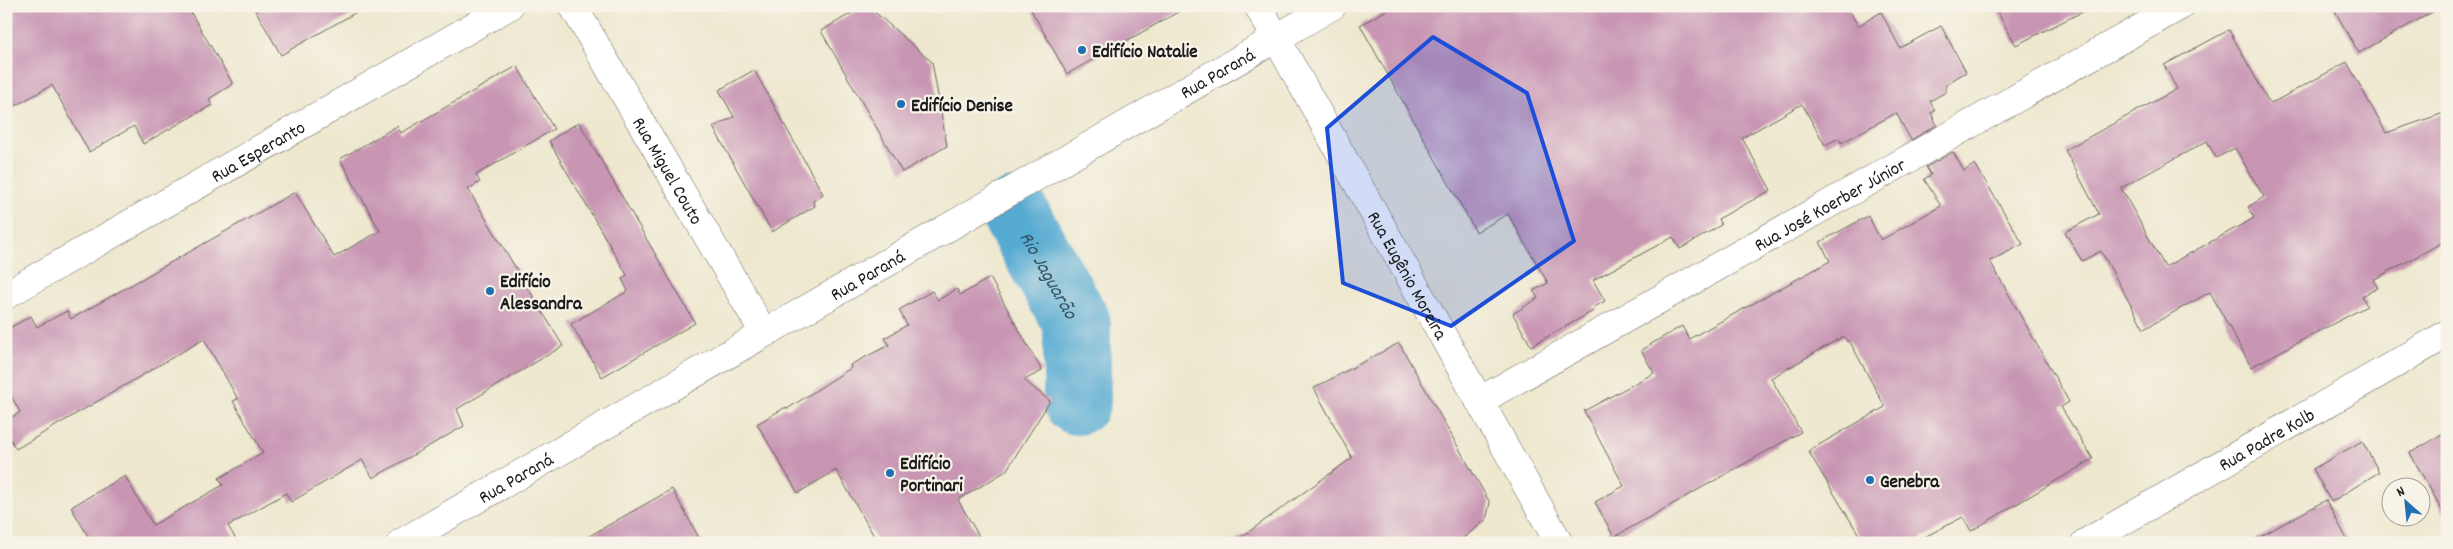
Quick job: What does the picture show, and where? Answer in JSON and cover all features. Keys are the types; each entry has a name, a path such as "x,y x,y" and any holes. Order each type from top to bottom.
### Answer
{"street":[{"name":"Rua Esperanto","path":"6,295 509,6"},
{"name":"Rua Miguel Couto","path":"573,6 764,333"},
{"name":"Rua Eugênio Moreira","path":"1258,6 1479,401 1554,541"},
{"name":"Rua Paraná","path":"401,543 1332,6"},
{"name":"Rua José Koerber Júnior","path":"1479,401 2180,6"},
{"name":"Rua Padre Kolb","path":"2085,543 2447,334"}],"highlighted area":[{"path":"1433,37 1527,93 1574,241 1451,326 1343,283 1327,128"}],"building":[{"path":"6,6 187,6 233,84 209,99 212,105 143,144 134,126 89,152 52,85 6,111"},
{"path":"253,6 367,6 281,55"},
{"name":"Edifício Denise","path":"864,6 868,6 932,62 947,146 902,172 821,31"},
{"name":"Edifício Natalie","path":"1029,6 1189,6 1067,74"},
{"path":"1394,6 1847,6 1858,26 1881,12 1900,48 1941,26 1966,72 1946,84 1946,92 1930,101 1935,111 1931,113 1937,125 1911,140 1896,113 1841,143 1839,138 1825,145 1802,104 1742,138 1771,190 1718,219 1721,225 1680,249 1673,237 1593,280 1605,301 1594,307 1595,310 1531,346 1513,314 1538,298 1533,291 1548,283 1508,214 1476,232 1360,25"},
{"path":"1994,6 2094,6 2016,45"},
{"path":"2332,6 2443,6 2359,53"},
{"path":"2229,30 2270,104 2347,62 2386,133 2447,112 2447,240 2373,280 2378,288 2362,296 2367,306 2251,367 2210,292 2144,329 2101,251 2082,261 2065,232 2099,214 2065,150 2177,89 2164,65","holes":["2207,141 2216,158 2235,148 2264,197 2248,207 2254,218 2165,267 2121,188"]},
{"path":"517,66 554,129 476,175 480,182 468,189 563,346 457,409 464,426 373,478 362,460 291,502 286,493 228,526 238,543 92,543 71,507 125,476 153,525 223,485 219,478 263,453 233,401 238,399 204,339 16,449 6,433 6,421 20,412 6,387 6,330 31,316 37,327 67,311 71,319 295,192 334,257 380,231 340,159 397,126 401,133"},
{"path":"754,70 823,194 813,201 815,206 772,232 713,127 734,117 719,90"},
{"path":"579,122 695,323 602,377 571,324 628,291 622,279 627,275 549,141"},
{"path":"1953,152 1964,171 1975,164 2023,244 1990,261 2069,402 2061,407 2093,459 1971,531 1963,517 1913,543 1864,543 1808,451 1885,407 1849,340 1847,342 1844,336 1771,378 1801,432 1614,537 1595,502 1624,486 1584,411 1654,373 1641,350 1682,326 1689,339 1830,261 1820,242 1868,216 1881,240 1941,206 1924,179 1931,175 1926,167"},
{"path":"990,278 1042,371 1024,380 1050,401 1006,471 958,500 983,543 878,543 836,470 798,493 757,424 786,407 787,409 851,368 850,365 889,345 885,338 907,325 899,310 932,291 938,300 957,289 960,295"},
{"path":"1399,343 1490,503 1486,520 1457,543 1233,543 1352,458 1314,388"},
{"path":"2447,432 2447,519 2430,489 2430,476 2423,476 2410,453"},
{"path":"2362,441 2379,472 2331,502 2313,469"},
{"path":"672,489 702,543 577,543"},
{"path":"2326,500 2349,543 2249,543"}],"waterway":[{"name":"Rio Jaguarão","path":"1014,212 1077,323 1077,401"}],"place":[{"name":"Edifício Natalie","path":"1082,50"},
{"name":"Edifício Denise","path":"901,104"},
{"name":"Edifício Alessandra","path":"490,291"},
{"name":"Edifício Portinari","path":"890,473"},
{"name":"Genebra","path":"1870,480"}]}
